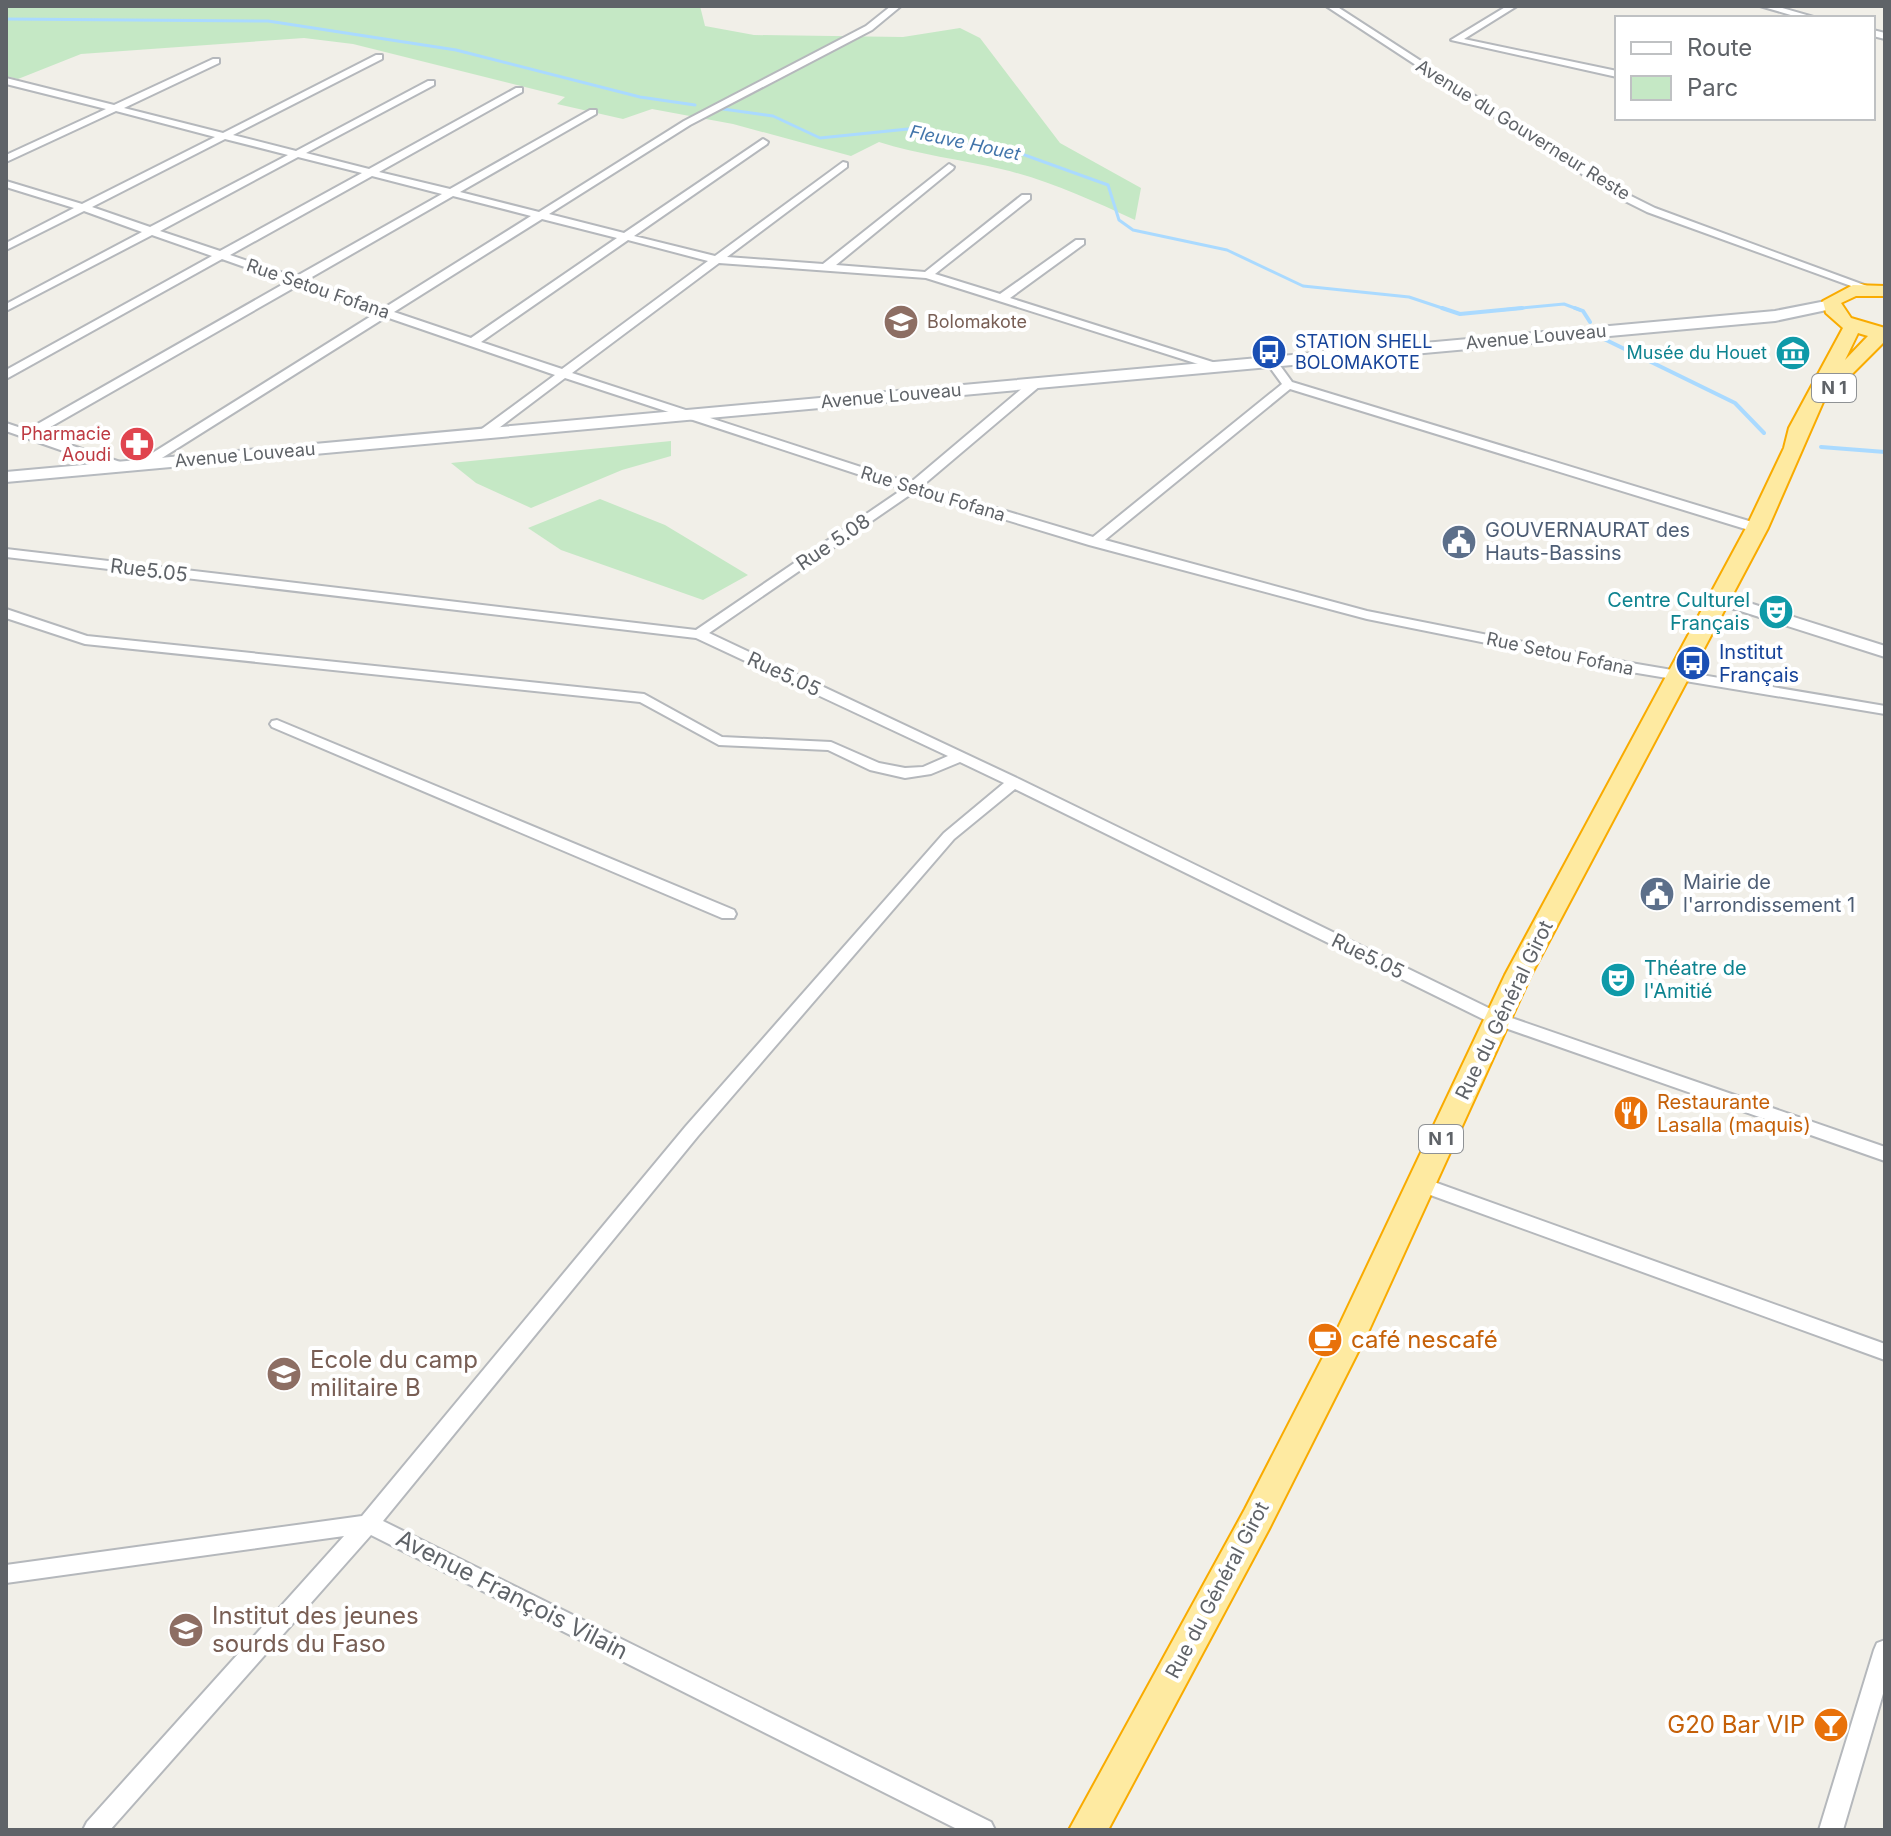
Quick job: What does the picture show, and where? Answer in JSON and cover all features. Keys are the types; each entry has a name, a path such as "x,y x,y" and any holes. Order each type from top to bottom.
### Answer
{"highway":[{"path":"1879,287 1845,292 1840,312 1880,342"},
{"name":"N 1","path":"1794,448 1840,312"},
{"name":"N 1","path":"1794,448 1811,429 1844,371 1880,342"},
{"name":"Rue du Général Girot","path":"1088,1830 1257,1519 1354,1328 1497,1019 1757,528 1794,448"}],"main road":[{"name":"Avenue Louveau","path":"6,477 1840,312"}],"street":[{"path":"142,465 687,123 869,28 897,6"},
{"name":"Avenue du Gouverneur Reste","path":"1330,6 1621,195 1651,210 1879,287"},
{"path":"1513,6 1456,40 1615,74"},
{"path":"1764,6 1804,16"},
{"path":"6,247 379,57"},
{"path":"6,159 216,61"},
{"path":"6,81 715,259 927,275 1218,367"},
{"path":"6,308 431,83"},
{"path":"6,375 519,90"},
{"path":"27,435 593,112"},
{"path":"473,342 763,142"},
{"path":"483,434 843,165"},
{"path":"825,268 949,167"},
{"name":"Rue Setou Fofana","path":"6,184 152,231 682,415 911,489 1094,542 1365,614 1675,678 1885,710"},
{"path":"927,275 1026,197"},
{"path":"1001,299 1080,242"},
{"path":"1816,268 1834,279 1840,312"},
{"path":"1272,362 1288,385 1757,528"},
{"name":"Rue 5.08","path":"699,634 911,489 1036,383"},
{"path":"1094,542 1288,385"},
{"path":"6,427 122,467"},
{"name":"Rue5.05","path":"6,553 699,634 1014,782 1497,1019 1885,1154"},
{"path":"1718,598 1885,652"},
{"path":"6,613 85,640 644,698 719,741 831,746 891,771 926,771 959,757"},
{"path":"277,724 728,914"},
{"path":"95,1830 368,1524 692,1131 949,836 1014,782"},
{"path":"1420,1184 1885,1352"},
{"path":"6,1574 368,1524"},
{"name":"Avenue François Vilain","path":"368,1524 983,1830"},
{"path":"1831,1830 1885,1650"}],"green space":[{"path":"6,6 700,6 705,26 754,35 903,37 960,28 980,38 1060,143 1141,188 1135,220 1036,179 879,142 851,156 733,124 652,109 623,119 557,104 565,97 353,44 304,38 81,54 18,79 6,76"},
{"path":"671,441 671,456 622,470 531,508 476,483 451,463"},
{"path":"600,499 665,525 748,575 703,600 561,550 528,528"}],"waterway":[{"name":"Fleuve Houet","path":"6,19 268,21 456,50 640,97 695,105"},
{"name":"Fleuve Houet","path":"723,109 773,116 820,138 908,129 955,144 1005,148 1108,185 1119,220 1133,230 1227,250 1303,286 1409,297 1460,314 1522,308"},
{"name":"Fleuve Houet","path":"1522,308 1564,304 1580,310"},
{"name":"Fleuve Houet","path":"1501,310 1522,308"},
{"name":"Fleuve Houet","path":"1575,308 1583,311 1590,322"},
{"name":"Fleuve Houet","path":"1600,337 1735,403 1764,433"},
{"name":"Fleuve Houet","path":"1821,447 1885,452"}],"place":[{"name":"Bolomakote","path":"901,322"},
{"name":"STATION SHELL BOLOMAKOTE","path":"1269,352"},
{"name":"Musée du Houet","path":"1793,353"},
{"name":"Pharmacie Aoudi","path":"137,444"},
{"name":"GOUVERNAURAT des Hauts-Bassins","path":"1459,542"},
{"name":"Centre Culturel Français","path":"1776,612"},
{"name":"Institut Français","path":"1693,663"},
{"name":"Mairie de l'arrondissement 1","path":"1657,894"},
{"name":"Théatre de l'Amitié","path":"1618,980"},
{"name":"Restaurante Lasalla (maquis)","path":"1631,1113"},
{"name":"café nescafé","path":"1325,1340"},
{"name":"Ecole du camp militaire B","path":"284,1374"},
{"name":"Institut des jeunes sourds du Faso","path":"186,1630"},
{"name":"G20 Bar VIP","path":"1831,1725"}]}
